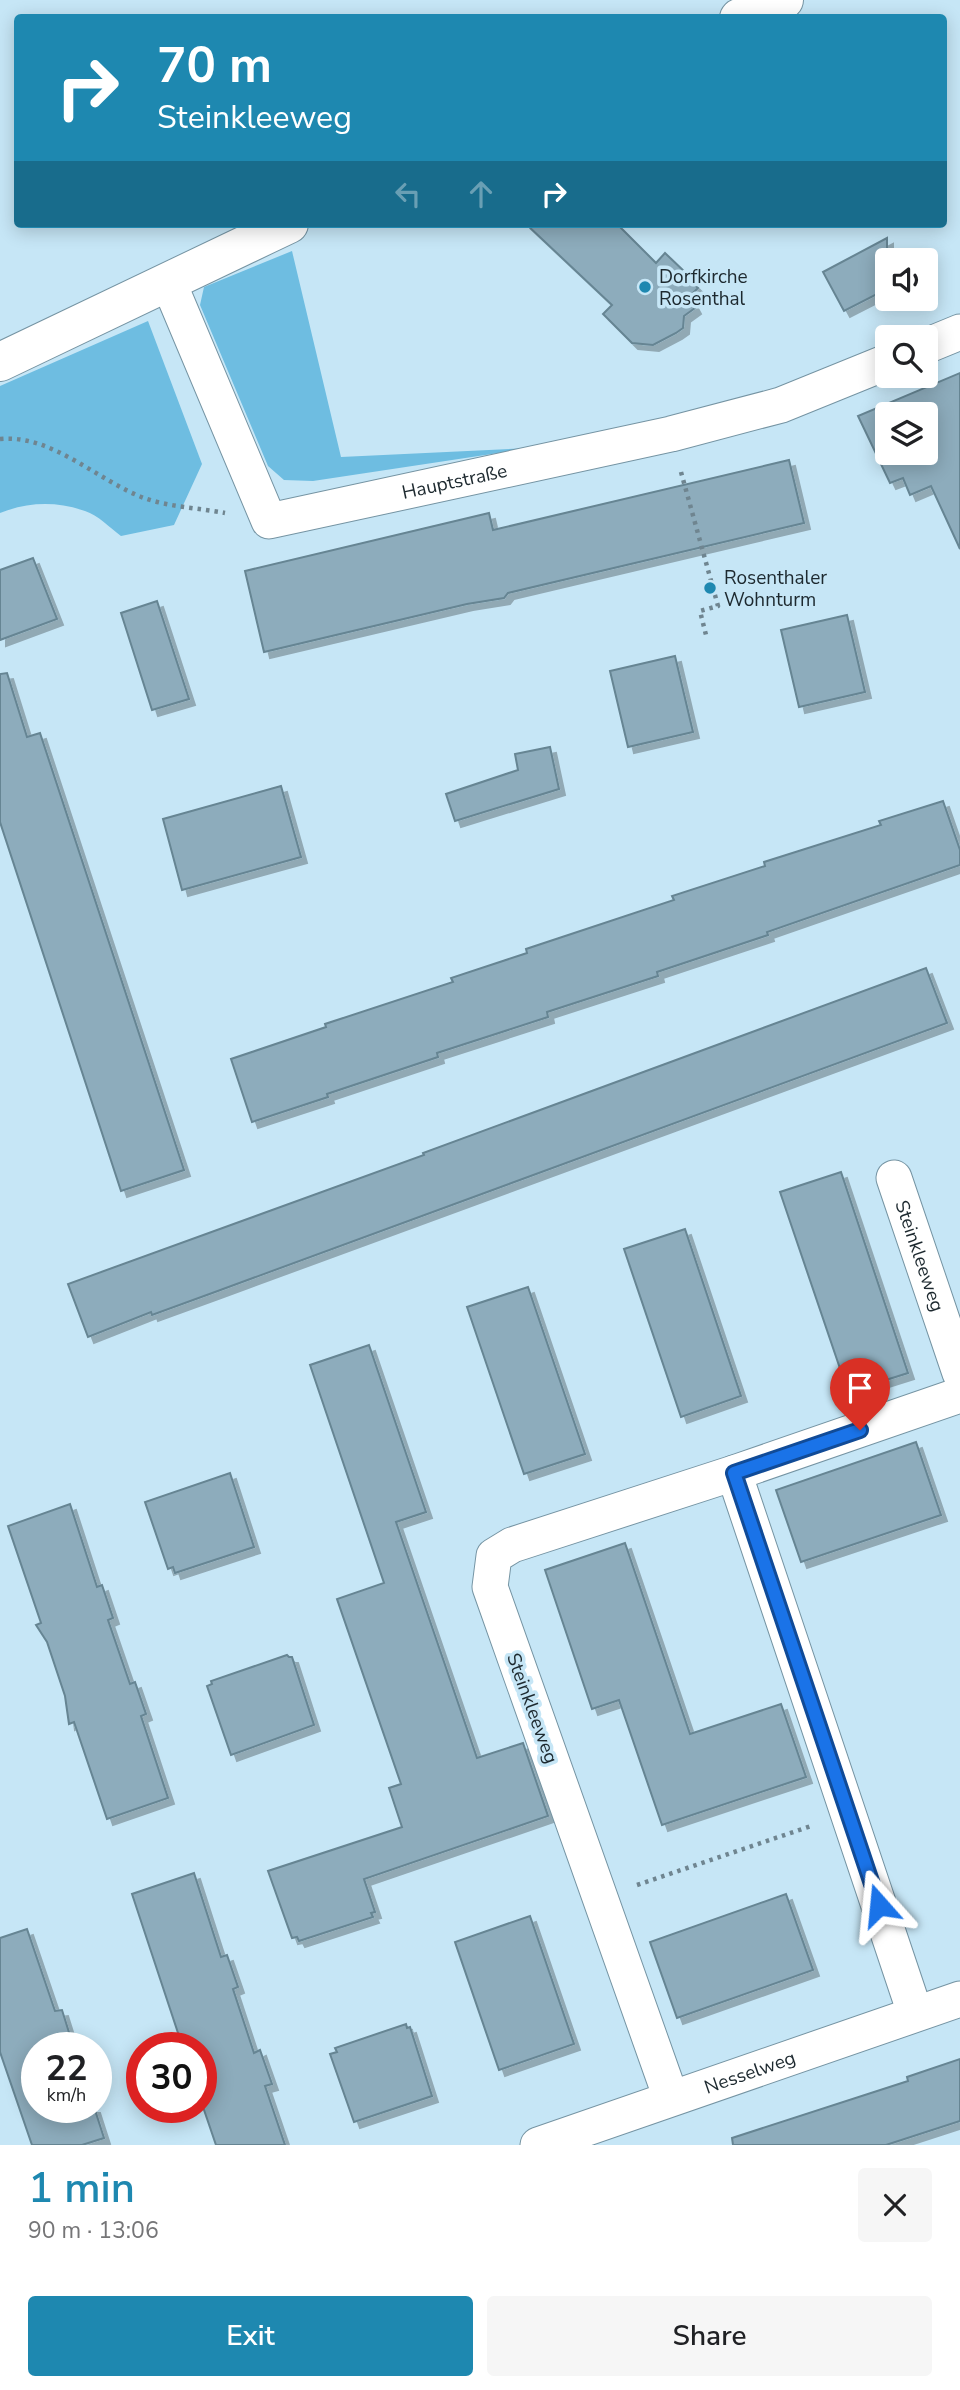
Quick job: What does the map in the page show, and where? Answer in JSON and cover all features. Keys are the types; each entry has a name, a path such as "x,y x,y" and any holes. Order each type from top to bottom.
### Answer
{"street":[{"path":"749,14 784,0"},
{"path":"0,362 281,228"},
{"path":"168,281 269,520"},
{"path":"938,341 960,332"},
{"name":"Hauptstraße","path":"269,520 671,434 781,405 875,367"},
{"name":"Steinkleeweg","path":"894,1178 960,1373"},
{"name":"Steinkleeweg","path":"671,2098 490,1587 494,1556 512,1545 734,1473 960,1395"},
{"path":"734,1473 915,2013"},
{"name":"Nesselweg","path":"538,2145 960,1999"}],"path":[{"path":"671,434 718,606 700,611 706,635"},
{"path":"0,439 13,438 65,454 111,482 146,499 269,520"},
{"path":"600,1897 848,1813"}],"shaded area":[{"path":"292,251 341,457 531,448 313,481 284,480 268,466 200,305 204,287"},
{"path":"148,321 202,464 174,525 121,536 90,513 53,504 32,505 0,513 0,386"}],"building":[{"name":"Dorfkirche Rosenthal","path":"530,228 621,228 656,263 665,253 698,288 689,297 695,308 684,316 683,328 653,345 632,343 603,314 612,305"},
{"path":"887,238 887,248 875,248 875,295 844,311 823,272"},
{"path":"960,373 960,549 931,486 910,495 903,478 890,483 881,465 938,465 938,402 891,402 924,388 938,388 938,382"},
{"path":"875,409 875,452 858,416"},
{"path":"789,460 804,523 508,593 504,598 467,604 264,652 245,571 489,513 493,530"},
{"path":"33,558 57,619 0,640 0,570"},
{"path":"157,601 189,699 152,710 121,613"},
{"path":"847,615 865,692 799,707 781,630"},
{"path":"675,656 693,732 628,747 610,671"},
{"path":"7,673 27,737 40,733 184,1170 121,1191 0,822 0,674"},
{"path":"550,747 559,789 455,821 446,794 518,770 515,754"},
{"path":"281,786 301,857 182,890 163,819"},
{"path":"943,801 960,850 960,865 767,932 768,935 657,972 658,976 547,1012 548,1017 437,1053 438,1057 252,1122 231,1059 326,1027 325,1024 453,982 451,978 527,953 526,949 674,900 672,896 765,866 764,862 881,825 879,821"},
{"path":"926,968 947,1023 88,1337 68,1284"},
{"path":"841,1172 908,1373 848,1392 780,1192"},
{"path":"685,1229 741,1396 681,1417 624,1249"},
{"path":"528,1287 585,1454 524,1474 467,1307"},
{"path":"369,1345 426,1512 396,1522 477,1758 523,1743 548,1816 364,1879 375,1912 371,1913 373,1917 299,1941 297,1937 292,1938 268,1871 402,1827 389,1788 401,1784 337,1599 384,1583 310,1365"},
{"path":"916,1442 941,1515 801,1562 776,1490"},
{"path":"230,1473 254,1547 175,1573 173,1567 168,1569 145,1502"},
{"path":"70,1504 97,1587 102,1585 113,1618 108,1620 130,1684 135,1682 146,1714 141,1716 168,1798 107,1819 74,1722 69,1724 65,1696 47,1642 36,1625 41,1623 8,1526"},
{"path":"625,1543 690,1734 781,1704 806,1777 662,1825 619,1700 592,1709 545,1570"},
{"path":"287,1655 292,1657 314,1725 231,1755 207,1686 212,1684 211,1681"},
{"path":"194,1873 221,1957 227,1955 238,1987 233,1989 254,2053 260,2050 272,2084 265,2086 285,2145 216,2145 208,2123 217,2123 217,2032 178,2032 132,1894"},
{"path":"786,1894 813,1970 677,2018 650,1942"},
{"path":"530,1916 574,2044 499,2070 455,1942"},
{"path":"27,1929 55,2011 62,2010 69,2032 21,2032 21,2113 0,2052 0,1938"},
{"path":"406,2024 407,2028 410,2027 432,2096 354,2122 330,2054 337,2052 335,2048"},
{"path":"960,2059 960,2121 886,2145 733,2145 732,2138 908,2081 907,2077"},
{"path":"24,2123 99,2123 104,2138 82,2145 32,2145"}],"place":[{"name":"Dorfkirche Rosenthal","path":"645,287"},
{"name":"Rosenthaler Wohnturm","path":"710,588"}],"route":[{"path":"860,1430 734,1473 879,1905"}]}
